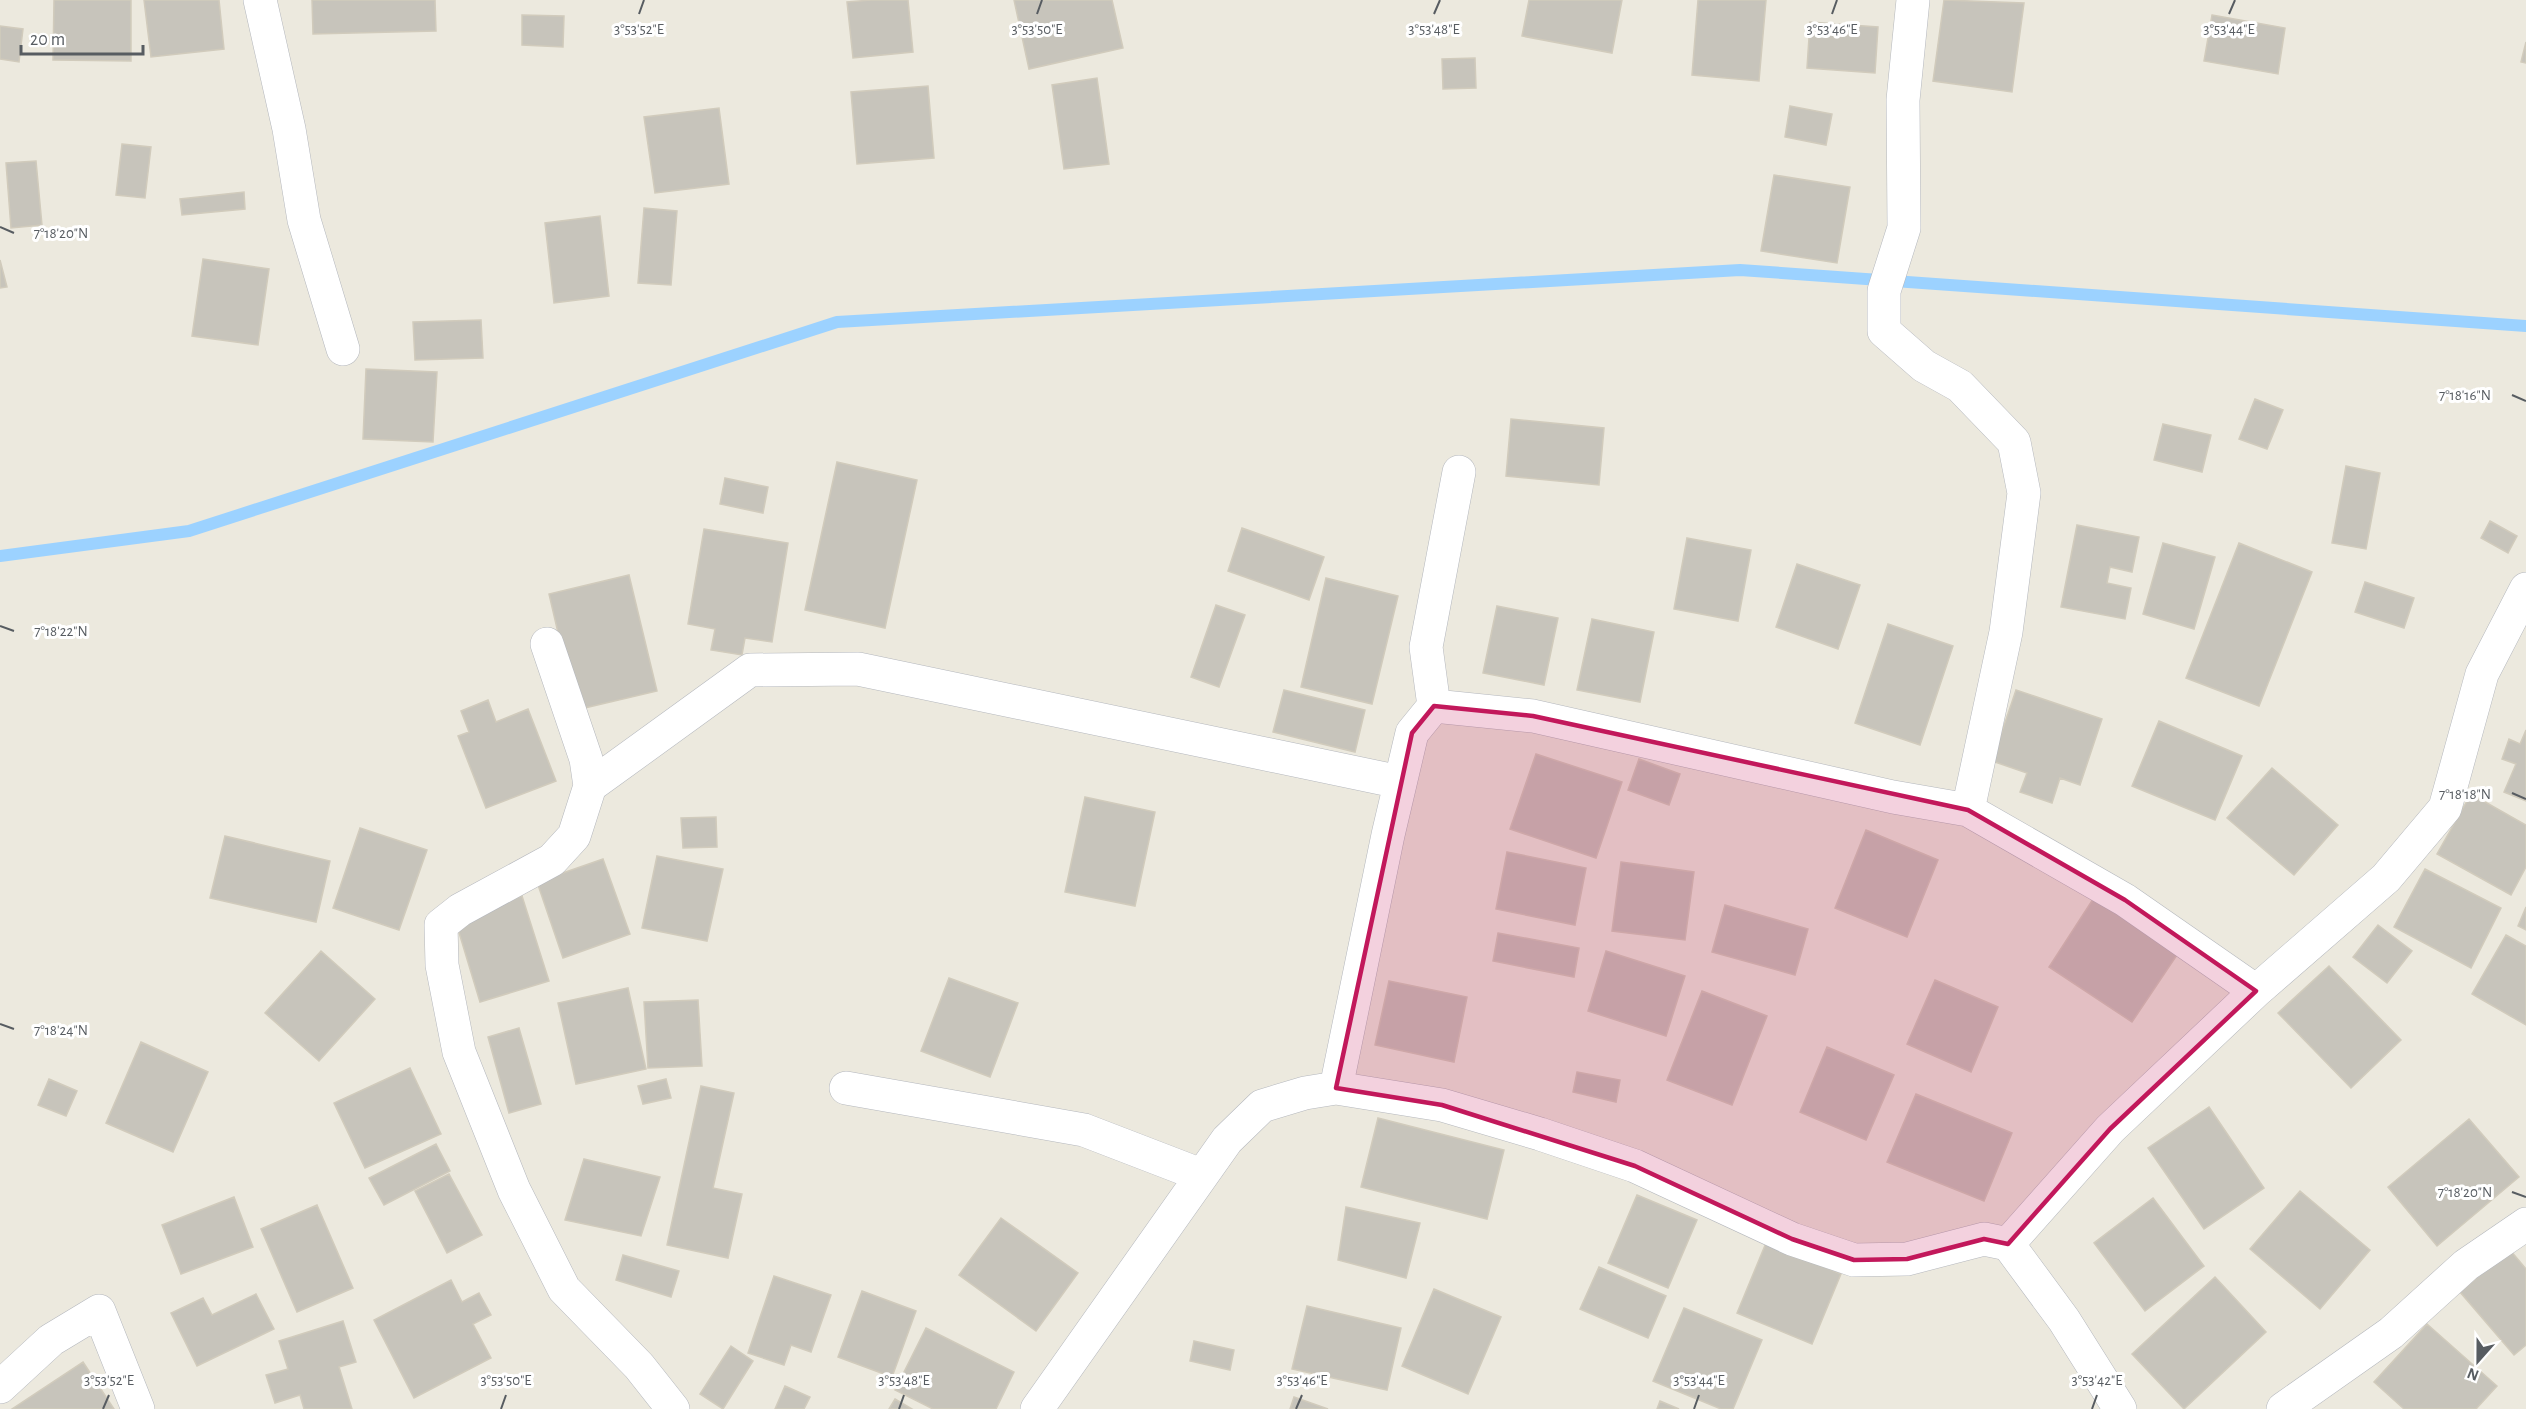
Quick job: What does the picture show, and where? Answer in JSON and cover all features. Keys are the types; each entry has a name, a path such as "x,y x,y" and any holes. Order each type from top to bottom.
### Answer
{"street":[{"path":"260,0 289,129 304,220 343,350"},
{"path":"1913,0 1903,100 1904,228 1884,291 1884,331 1924,366 1960,386 2013,442 2025,493 2006,632 1968,810"},
{"path":"1336,1088 1412,733 1434,706 1426,647 1459,472"},
{"path":"2008,1244 2109,1129 2256,991 2386,879 2445,808 2482,674 2526,589"},
{"path":"547,644 586,759 590,786 574,836 552,860 460,910 441,925 442,965 459,1052 514,1190 564,1289 639,1366 674,1409"},
{"path":"590,786 750,670 846,669 858,669 1400,782"},
{"path":"1434,706 1533,716 1893,797 1968,810 2125,900 2256,991"},
{"path":"846,1088 1084,1130 1201,1175"},
{"path":"1037,1409 1227,1140 1263,1106 1305,1093 1336,1088 1442,1105 1540,1134 1635,1166 1792,1239 1854,1260 1907,1259 1984,1239 2008,1244 2064,1320 2120,1409"},
{"path":"2283,1409 2391,1333 2466,1265 2526,1224"},
{"path":"0,1387 51,1340 99,1311 138,1409"}],"highlighted area":[{"path":"1434,706 1533,716 1968,810 2125,900 2256,991 2110,1129 2008,1244 1984,1239 1907,1259 1854,1260 1792,1239 1635,1166 1442,1105 1336,1088 1412,733"}],"building":[{"path":"54,0 131,0 131,61 53,60"},
{"path":"144,0 219,0 224,49 151,57"},
{"path":"312,0 435,0 436,31 313,34"},
{"path":"908,0 913,52 853,58 847,2"},
{"path":"1014,0 1112,0 1123,48 1029,69"},
{"path":"1529,0 1622,0 1612,53 1522,36"},
{"path":"1698,0 1766,0 1759,81 1692,75"},
{"path":"1944,0 2024,3 2012,92 1933,81"},
{"path":"522,15 564,16 563,47 522,45"},
{"path":"2212,15 2285,28 2278,74 2204,61"},
{"path":"1810,22 1878,27 1875,73 1807,68"},
{"path":"0,26 23,29 19,62 0,59"},
{"path":"2526,42 2526,63 2521,62"},
{"path":"1475,58 1476,88 1443,89 1442,59"},
{"path":"1097,78 1109,164 1064,169 1052,85"},
{"path":"928,86 934,158 857,164 851,92"},
{"path":"1790,106 1832,114 1826,145 1785,137"},
{"path":"719,108 729,184 655,193 644,117"},
{"path":"122,144 151,147 145,198 116,195"},
{"path":"36,161 42,225 11,228 6,163"},
{"path":"1774,175 1850,187 1837,263 1761,251"},
{"path":"244,192 245,209 182,215 180,199"},
{"path":"644,208 677,211 671,285 638,283"},
{"path":"600,216 609,296 554,303 545,223"},
{"path":"203,259 269,269 258,345 192,336"},
{"path":"0,260 7,287 0,288"},
{"path":"481,320 483,358 415,360 413,322"},
{"path":"366,369 437,372 433,442 363,439"},
{"path":"2255,399 2283,410 2267,449 2239,439"},
{"path":"1511,419 1604,428 1599,485 1506,476"},
{"path":"2163,424 2211,435 2202,472 2154,460"},
{"path":"837,462 917,480 885,628 805,610"},
{"path":"2346,466 2380,473 2366,549 2332,543"},
{"path":"725,478 768,487 763,513 720,504"},
{"path":"2490,521 2517,536 2508,553 2481,538"},
{"path":"2077,525 2139,537 2132,572 2110,567 2107,583 2131,588 2125,619 2061,607"},
{"path":"1242,528 1324,557 1309,600 1228,571"},
{"path":"704,529 788,543 772,642 745,638 742,655 711,650 715,629 688,624"},
{"path":"1687,538 1751,550 1738,621 1674,609"},
{"path":"2163,543 2215,557 2194,629 2143,614"},
{"path":"2239,543 2312,572 2259,706 2186,678"},
{"path":"1797,564 1860,585 1838,649 1776,627"},
{"path":"629,575 657,691 576,710 549,594"},
{"path":"1326,578 1398,596 1372,704 1301,687"},
{"path":"2365,582 2414,598 2404,628 2355,612"},
{"path":"1216,605 1245,615 1219,687 1191,677"},
{"path":"1497,606 1558,618 1544,685 1483,673"},
{"path":"1592,619 1654,632 1640,702 1577,690"},
{"path":"1888,624 1953,646 1920,745 1855,723"},
{"path":"1284,690 1365,710 1355,752 1273,732"},
{"path":"2016,690 2102,719 2080,785 2060,778 2052,803 2020,792 2027,773 1992,761"},
{"path":"488,700 496,722 528,709 556,781 486,808 458,736 469,732 461,711"},
{"path":"2159,721 2242,756 2215,820 2132,786"},
{"path":"2526,730 2526,801 2504,792 2516,764 2502,759 2509,739 2520,744"},
{"path":"1536,754 1622,782 1596,858 1510,829"},
{"path":"1639,759 1680,774 1669,805 1628,790"},
{"path":"2272,768 2338,825 2294,875 2227,818"},
{"path":"2471,794 2526,825 2526,867 2511,895 2437,854"},
{"path":"1085,797 1155,812 1135,906 1065,892"},
{"path":"716,817 717,847 683,848 681,818"},
{"path":"360,828 427,850 399,930 333,908"},
{"path":"1866,830 1938,860 1907,937 1835,908"},
{"path":"225,836 330,861 316,922 210,898"},
{"path":"1507,852 1586,868 1575,925 1496,909"},
{"path":"657,856 723,869 707,941 642,928"},
{"path":"603,859 630,934 563,958 537,882"},
{"path":"1621,862 1694,872 1685,940 1612,931"},
{"path":"2425,869 2501,908 2471,968 2394,927"},
{"path":"522,896 549,981 480,1002 454,916"},
{"path":"2095,896 2179,952 2132,1022 2049,967"},
{"path":"1725,905 1808,929 1795,975 1712,952"},
{"path":"2526,907 2526,930 2518,926"},
{"path":"2378,925 2412,951 2387,983 2353,957"},
{"path":"1498,933 1579,948 1574,977 1493,961"},
{"path":"2506,935 2526,946 2526,1025 2472,994"},
{"path":"321,951 375,999 319,1061 265,1013"},
{"path":"1606,951 1685,976 1666,1036 1588,1011"},
{"path":"2329,966 2401,1040 2351,1088 2278,1013"},
{"path":"949,978 1018,1003 990,1077 921,1051"},
{"path":"1935,980 1998,1007 1971,1072 1907,1044"},
{"path":"1389,981 1467,997 1454,1062 1375,1045"},
{"path":"628,988 646,1069 576,1084 558,1003"},
{"path":"1702,991 1767,1016 1732,1105 1667,1080"},
{"path":"698,1000 702,1066 648,1068 644,1002"},
{"path":"519,1028 541,1104 509,1113 488,1037"},
{"path":"141,1042 208,1072 173,1152 106,1123"},
{"path":"1827,1047 1894,1075 1866,1140 1800,1112"},
{"path":"410,1068 441,1134 365,1168 334,1103"},
{"path":"1577,1072 1620,1080 1616,1102 1573,1092"},
{"path":"49,1079 77,1091 66,1116 38,1105"},
{"path":"666,1079 671,1098 643,1104 638,1086"},
{"path":"701,1086 734,1093 713,1188 742,1194 728,1258 667,1245"},
{"path":"1916,1094 2012,1133 1984,1201 1887,1162"},
{"path":"2209,1107 2264,1188 2204,1229 2148,1148"},
{"path":"1378,1118 1504,1150 1487,1219 1361,1187"},
{"path":"2469,1119 2519,1177 2437,1246 2388,1187"},
{"path":"436,1144 450,1171 384,1205 369,1178"},
{"path":"584,1159 660,1177 641,1236 565,1220"},
{"path":"449,1174 482,1235 447,1253 415,1191"},
{"path":"2300,1191 2370,1250 2320,1309 2250,1249"},
{"path":"1637,1195 1697,1220 1668,1288 1608,1263"},
{"path":"234,1197 253,1247 181,1274 162,1225"},
{"path":"2153,1198 2204,1266 2145,1311 2094,1243"},
{"path":"317,1205 353,1288 297,1312 261,1229"},
{"path":"1346,1207 1420,1223 1406,1278 1338,1260"},
{"path":"1001,1218 1078,1273 1036,1331 959,1275"},
{"path":"1766,1243 1841,1274 1812,1344 1737,1313"},
{"path":"2510,1250 2526,1269 2526,1345 2514,1355 2460,1292"},
{"path":"623,1255 679,1271 671,1297 616,1280"},
{"path":"1599,1267 1666,1296 1648,1338 1580,1309"},
{"path":"774,1276 831,1295 811,1352 791,1345 784,1365 748,1353"},
{"path":"2215,1277 2266,1332 2184,1409 2132,1354"},
{"path":"451,1280 462,1302 479,1293 491,1315 473,1324 491,1358 414,1398 374,1320"},
{"path":"1434,1289 1501,1317 1468,1394 1402,1366"},
{"path":"862,1291 916,1311 892,1377 838,1357"},
{"path":"256,1294 274,1329 197,1366 171,1313 203,1298 212,1315"},
{"path":"1307,1306 1401,1328 1387,1390 1292,1369"},
{"path":"1684,1308 1762,1340 1733,1409 1721,1409 1653,1381"},
{"path":"343,1321 356,1362 339,1367 352,1409 304,1409 300,1395 275,1403 266,1375 288,1369 279,1341"},
{"path":"2427,1324 2497,1386 2476,1409 2404,1409 2374,1382"},
{"path":"926,1328 1014,1372 996,1409 933,1409 895,1390"},
{"path":"1194,1341 1234,1350 1230,1370 1190,1361"},
{"path":"731,1346 753,1361 723,1409 700,1394"},
{"path":"83,1362 114,1409 12,1409"},
{"path":"785,1386 810,1397 804,1409 775,1409"},
{"path":"1294,1397 1328,1409 1290,1409"},
{"path":"895,1399 912,1409 889,1409"},
{"path":"1660,1401 1679,1409 1657,1409"}],"waterway":[{"path":"0,556 189,531 837,322 1740,270 2526,326"}]}
